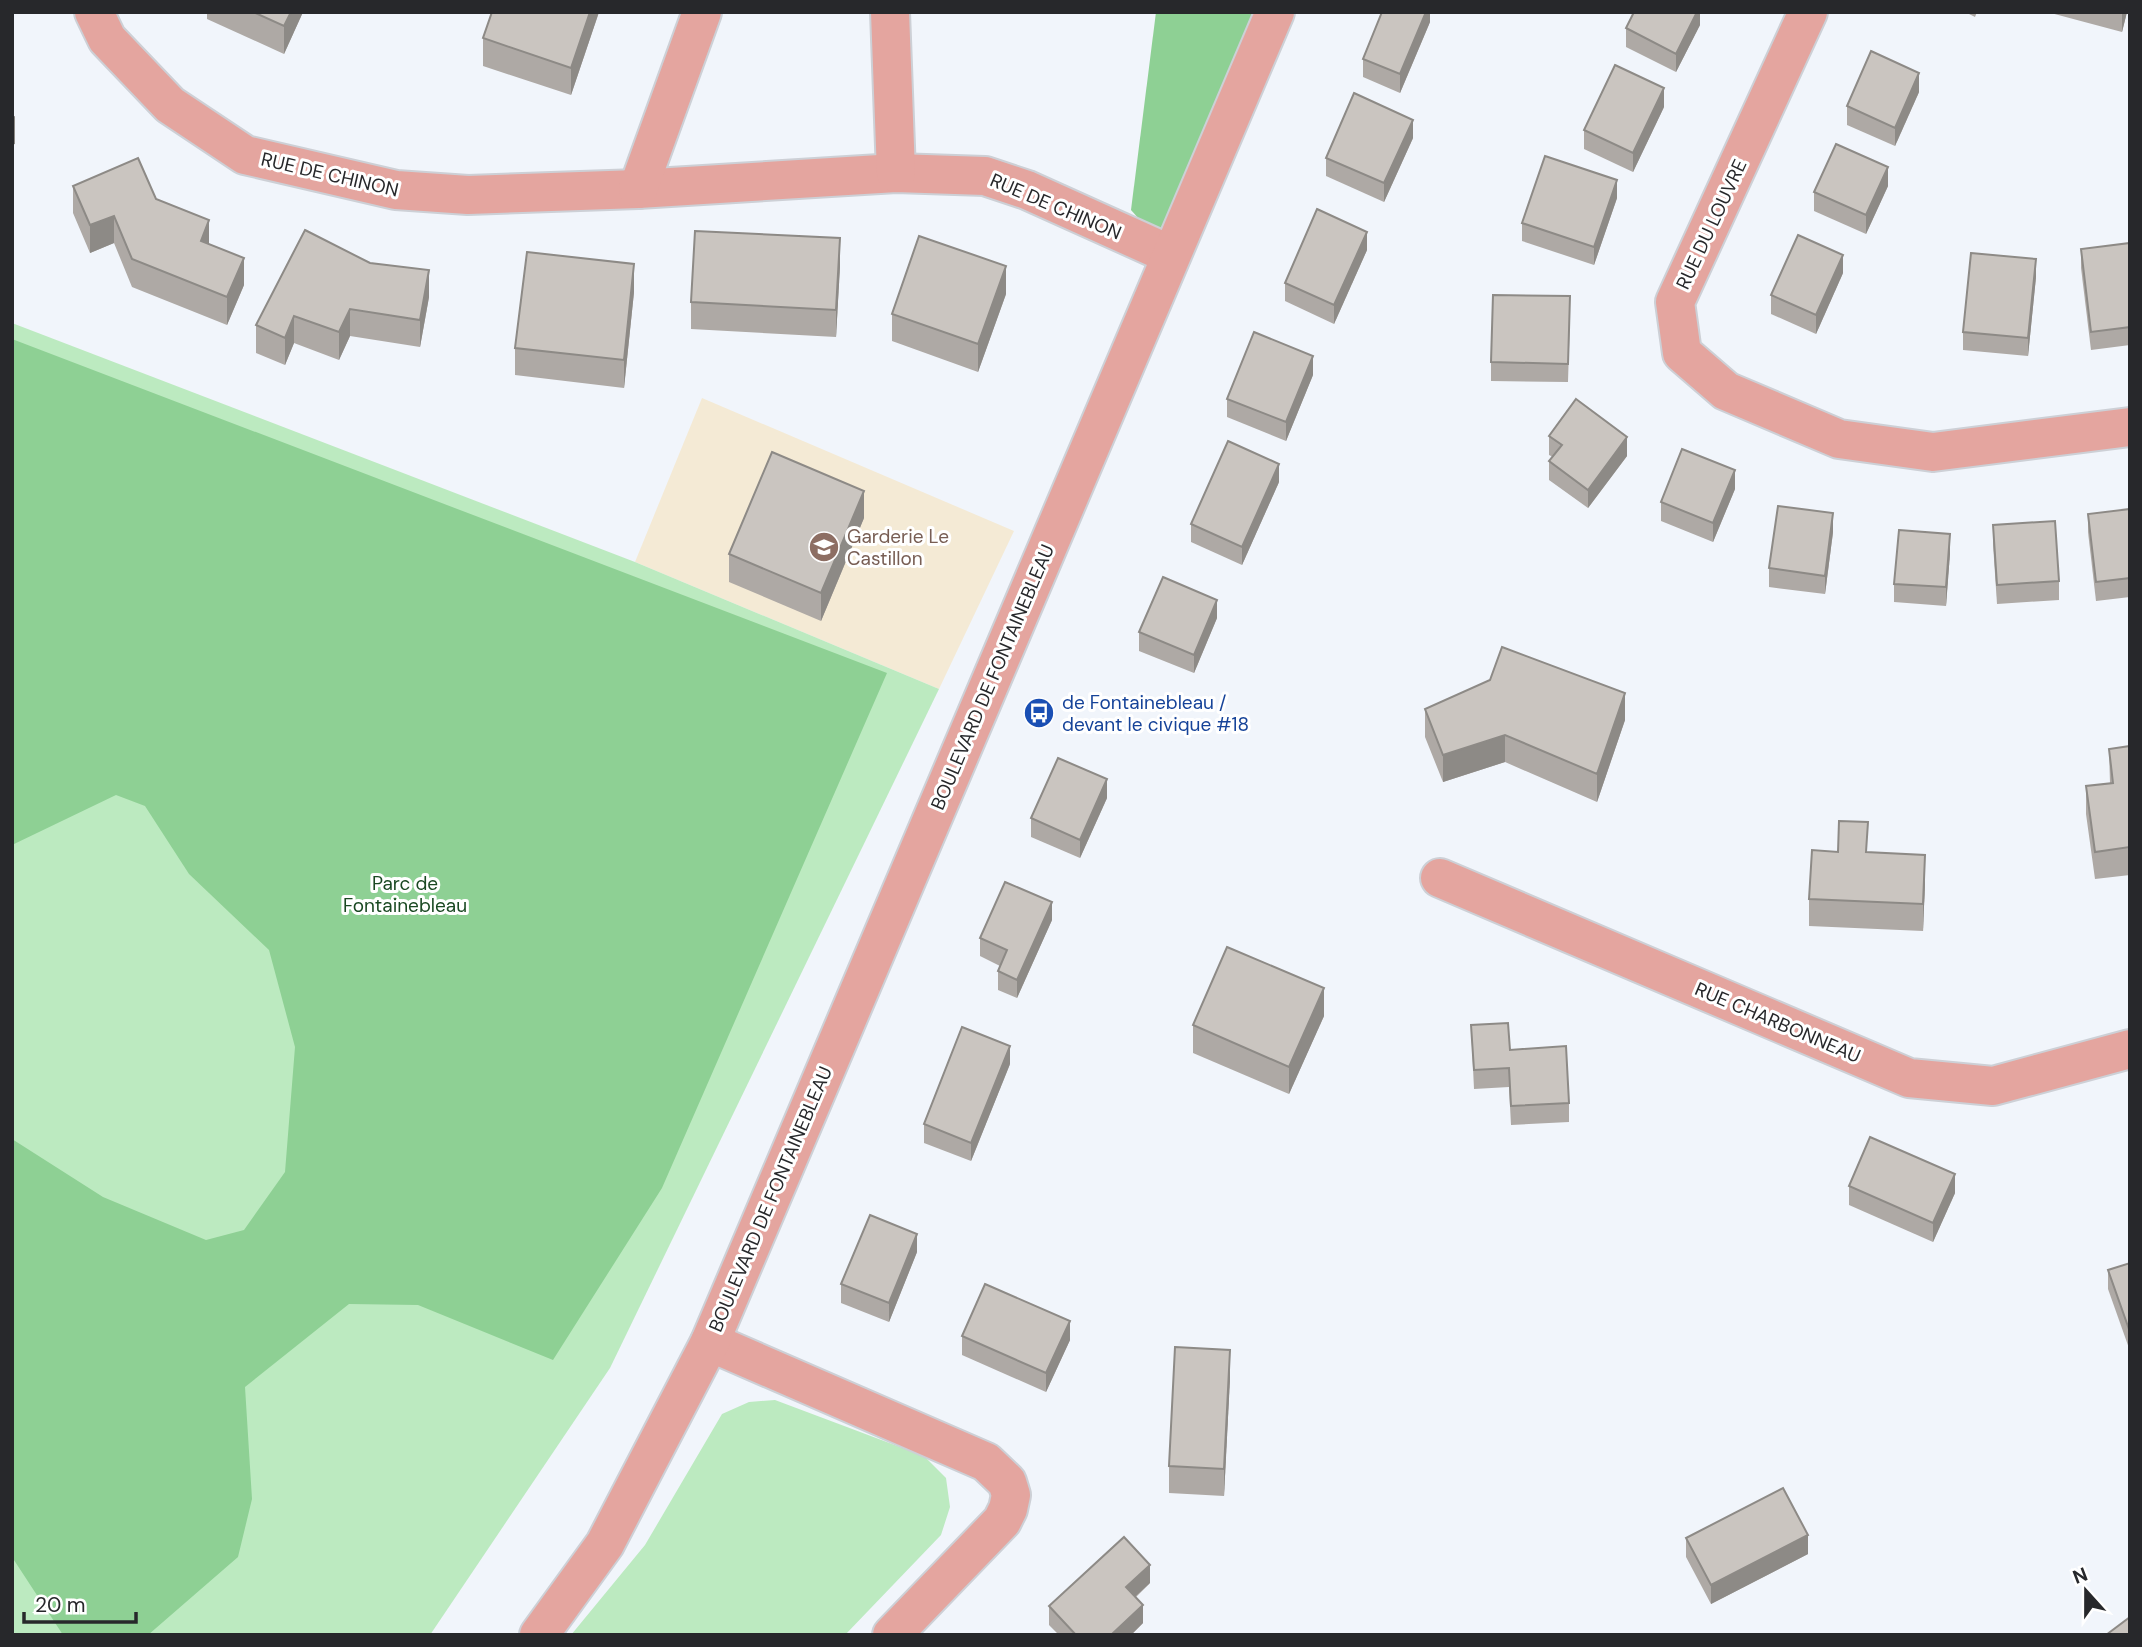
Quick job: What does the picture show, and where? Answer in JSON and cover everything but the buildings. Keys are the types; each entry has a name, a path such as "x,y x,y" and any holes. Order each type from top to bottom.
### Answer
{"street":[{"path":"638,190 702,12"},
{"path":"890,12 896,173"},
{"name":"BOULEVARD DE FONTAINEBLEAU","path":"539,1635 605,1544 709,1342 1275,12"},
{"name":"RUE DU LOUVRE","path":"1808,12 1675,302 1682,353 1726,391 1839,439 1933,452 2130,427"},
{"name":"RUE DE CHINON","path":"107,21 170,105 245,155 396,190 468,195 638,190 896,173 985,176 1027,190 1171,256"},
{"name":"RUE CHARBONNEAU","path":"1440,878 1909,1078 1993,1086 2130,1049"},
{"name":"BOULEVARD DE FONTAINEBLEAU","path":"709,1342 986,1462 1007,1482 1011,1495 1002,1521 892,1635"}],"shaded area":[{"name":"Garderie Le Castillon","path":"702,398 1014,531 939,689 635,562"}],"green space":[{"path":"1156,12 1277,12 1171,255 1131,210"},
{"name":"Parc de Fontainebleau","path":"12,323 635,562 939,689 610,1368 430,1635 12,1635"},
{"name":"Parc de Fontainebleau","path":"12,339 887,673 662,1188 553,1360 418,1305 349,1304 245,1387 252,1499 238,1557 148,1635 63,1635 12,1557 12,1139 103,1197 206,1240 244,1230 285,1172 295,1047 269,950 189,874 145,806 116,795 12,845"},
{"path":"775,1400 924,1456 946,1478 950,1507 941,1535 845,1635 571,1635 645,1545 722,1414 749,1402"}],"place":[{"name":"Garderie Le Castillon","path":"824,547"},
{"name":"de Fontainebleau / devant le civique #18","path":"1039,713"}]}
